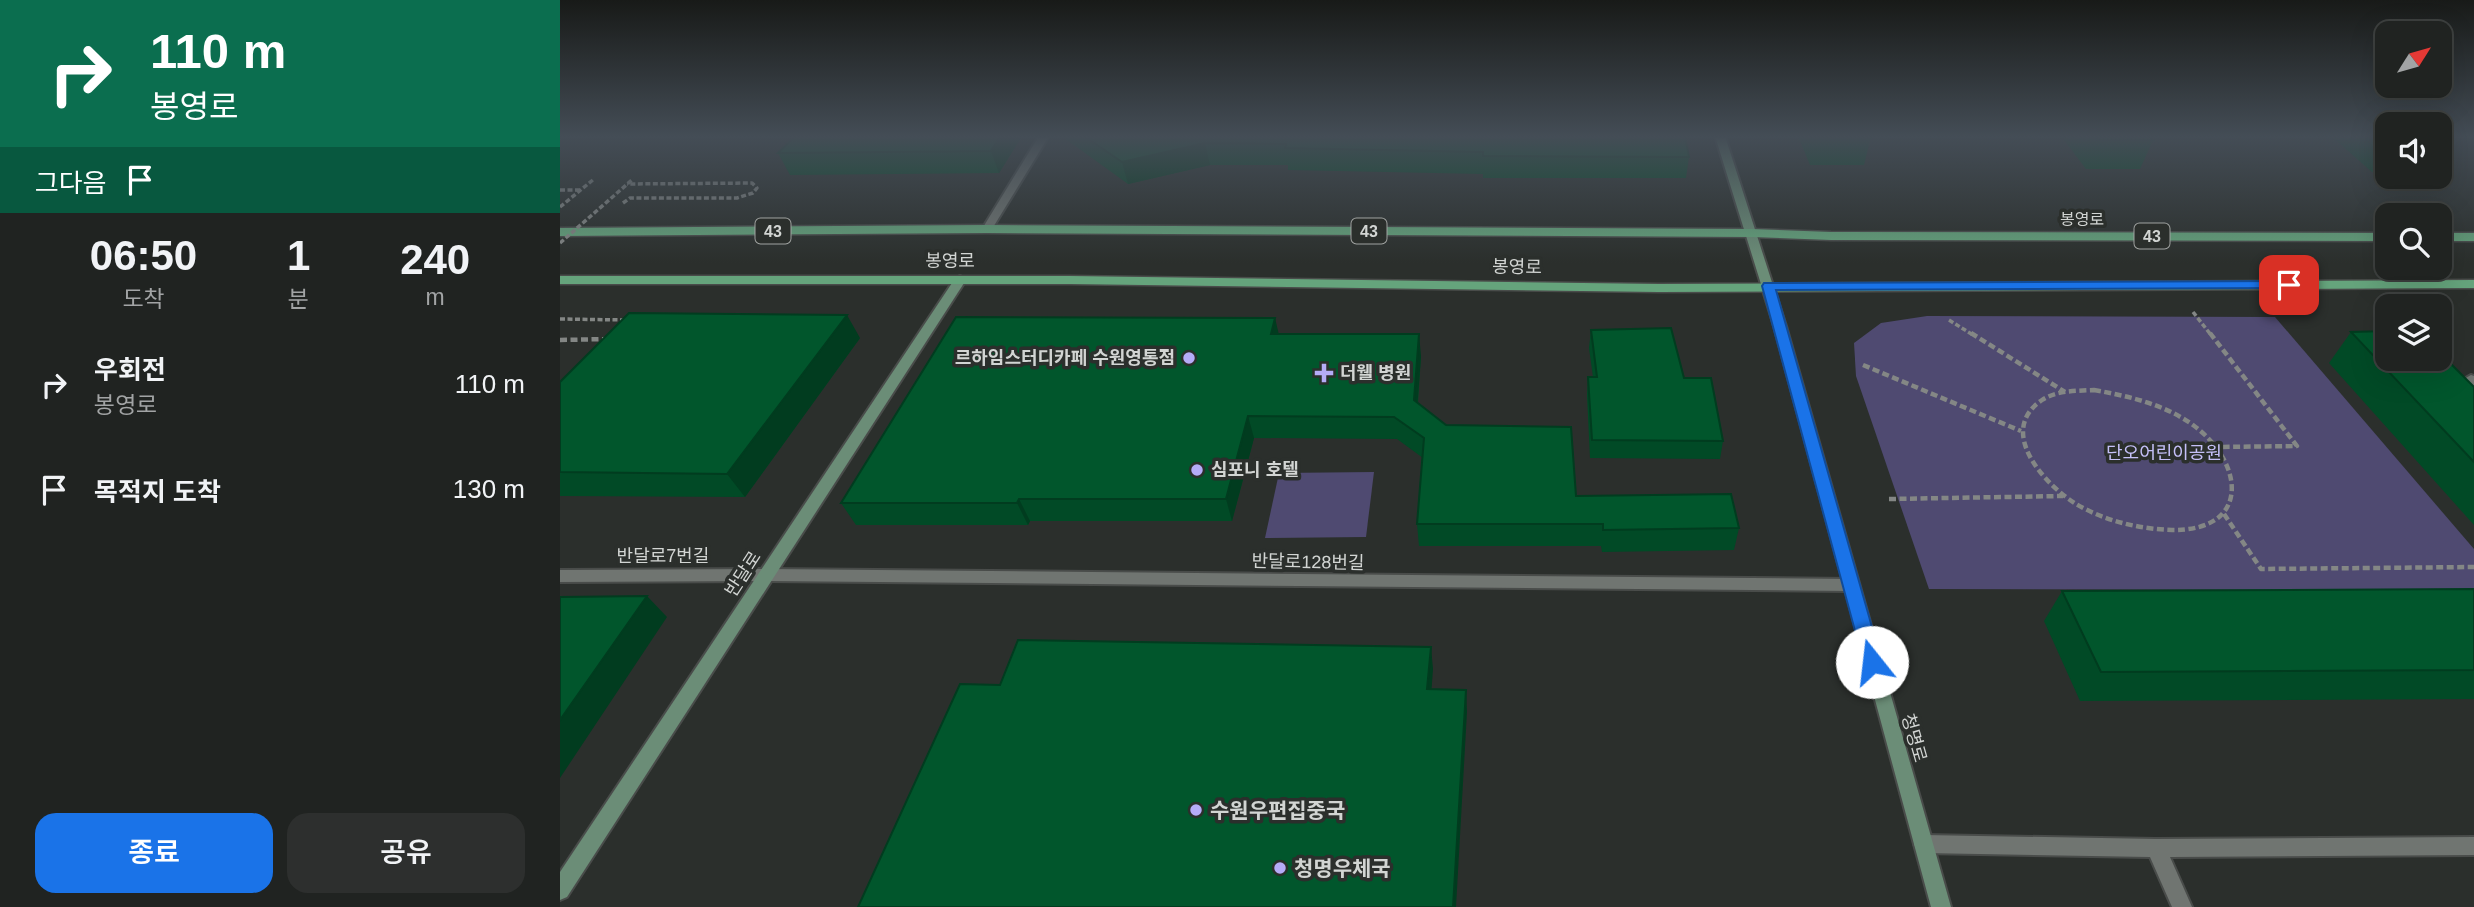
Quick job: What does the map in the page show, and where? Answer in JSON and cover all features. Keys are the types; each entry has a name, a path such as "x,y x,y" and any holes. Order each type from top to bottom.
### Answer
{"main road":[{"name":"봉영로","path":"560,232 987,229 1752,233 1831,236 2375,237"},
{"path":"2452,237 2474,237"},
{"name":"봉영로","path":"560,280 960,280 1659,288 2474,284"}],"street":[{"path":"987,229 1018,178"},
{"name":"청명로","path":"1734,178 1768,286 1941,907"},
{"name":"반달로","path":"560,890 960,280"},
{"name":"반달로7번길","path":"560,576 766,575"},
{"name":"반달로128번길","path":"766,575 1850,585"},
{"path":"1924,844 2156,848 2474,846"},
{"path":"2156,848 2182,907"}],"path":[{"path":"560,207 594,179"},
{"path":"560,243 633,179"},
{"path":"623,202 630,198 737,198 754,192 757,188 752,183 627,184"},
{"path":"560,190 581,190"},
{"path":"2193,312 2297,446 2217,447"},
{"path":"560,319 627,319 620,326"},
{"path":"1949,320 2066,392"},
{"path":"560,340 607,340 614,333"},
{"path":"1863,365 2021,431"},
{"path":"2094,390 2128,396 2162,407 2193,425 2217,447 2232,471 2235,494 2224,514 2202,527 2168,531 2119,522 2095,514 2063,496 2039,475 2025,452 2021,431 2028,413 2043,400 2066,392 2094,390"},
{"path":"1889,499 2063,496"},
{"path":"2224,514 2261,569 2474,567"}],"green space":[{"name":"단오어린이공원","path":"1927,316 2275,317 2474,549 2474,590 1929,589 1856,376 1854,343 1881,323"},
{"path":"1374,472 1366,537 1265,538 1279,473"}],"building":[{"path":"629,313 847,315 727,474 560,472 560,382"},
{"path":"956,317 1275,318 1271,334 1419,334 1414,400 1446,425 1571,427 1576,496 1731,494 1739,528 1603,530 1603,524 1417,524 1424,438 1394,417 1248,416 1226,499 1019,499 1017,503 841,503"},
{"path":"1671,328 1684,378 1711,378 1723,441 1592,440 1588,377 1597,377 1591,330"},
{"path":"2375,331 2375,357 2351,332"},
{"path":"2452,365 2474,387 2474,462 2388,371 2452,371"},
{"path":"2474,589 2474,670 2101,672 2062,591"},
{"path":"647,596 560,720 560,597"},
{"name":"수원우편집중국","path":"1018,640 1431,647 1427,689 1466,690 1453,907 858,907 960,684 1000,685"}],"place":[{"name":"르하임스터디카페 수원영통점","path":"1189,358"},
{"name":"더웰 병원","path":"1324,373"},
{"name":"심포니 호텔","path":"1197,470"},
{"name":"수원우편집중국","path":"1196,810"},
{"name":"청명우체국","path":"1280,868"}],"route":[{"path":"1872,662 1768,286 2289,285"}]}
